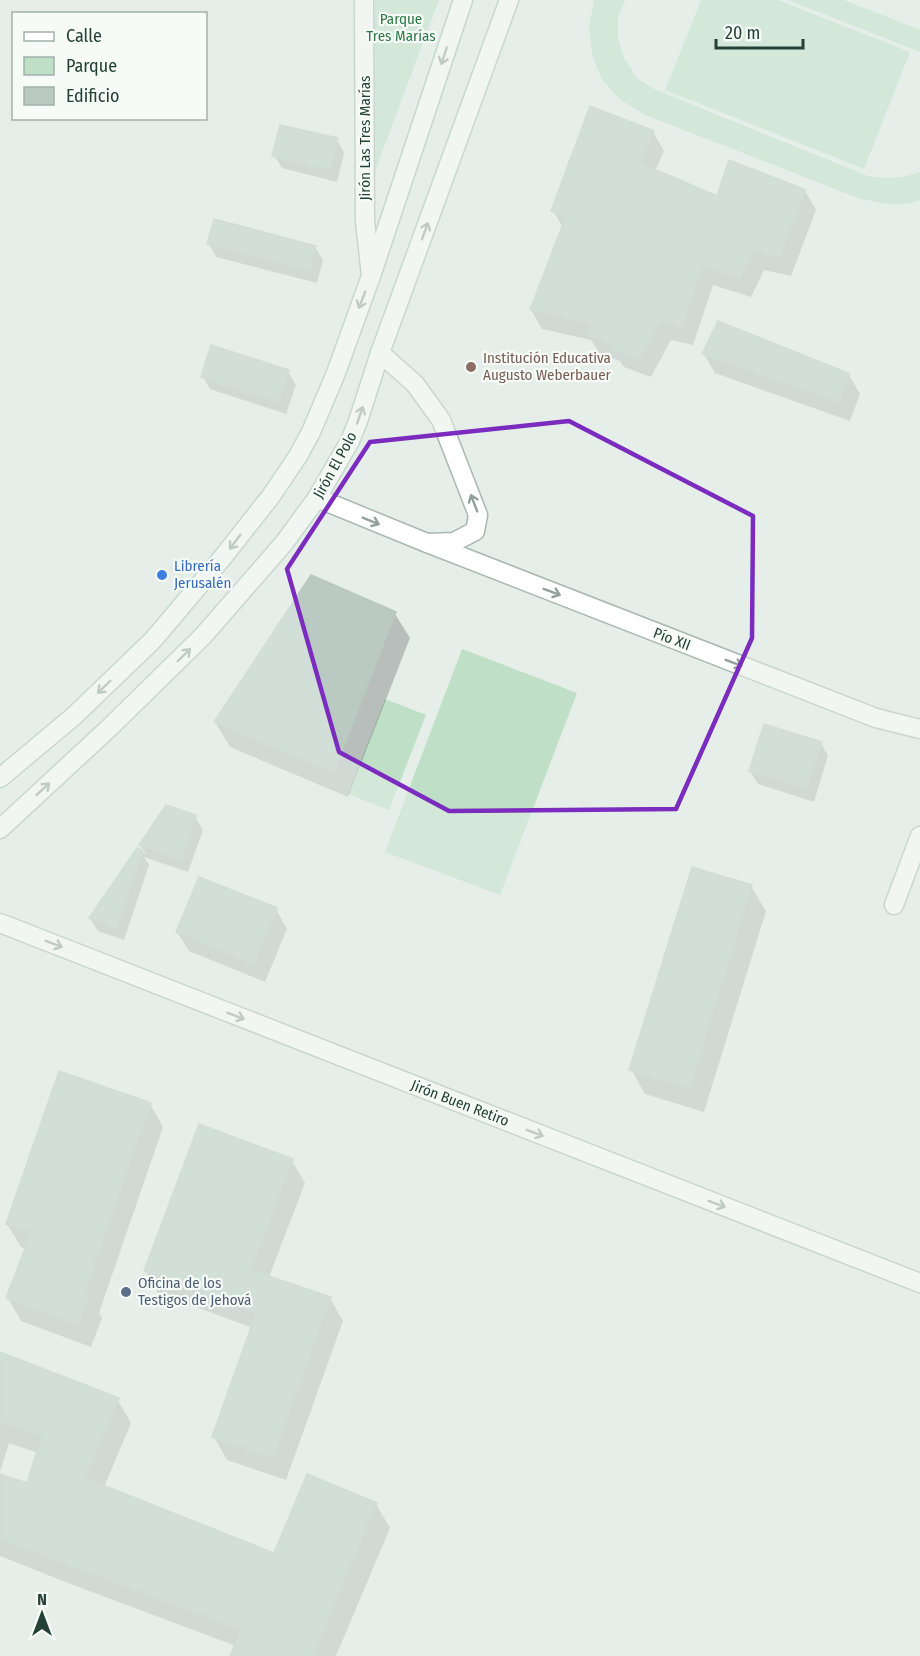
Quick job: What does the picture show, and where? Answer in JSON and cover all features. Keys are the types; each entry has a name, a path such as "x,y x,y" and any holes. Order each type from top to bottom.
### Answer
{"street":[{"name":"Jirón Las Tres Marías","path":"364,0 365,221 371,276"},
{"path":"0,778 74,716 153,640 223,558 298,456 311,432 336,373 371,276 463,0"},
{"name":"Jirón El Polo","path":"0,829 108,729 203,636 284,543 317,498 350,441 358,421 380,352 509,0"},
{"path":"475,94 522,0"},
{"name":"Pío XII","path":"380,352 415,384 441,420 478,515 475,531 454,542 427,543"},
{"name":"Pío XII","path":"317,498 876,718 920,729"},
{"path":"894,905 920,836"},
{"name":"Jirón Buen Retiro","path":"0,923 920,1283"}],"highlighted area":[{"path":"569,421 753,516 752,638 676,809 449,811 339,752 287,569 370,442"}],"green space":[{"name":"Parque Tres Marías","path":"375,0 439,0 374,174"},
{"path":"594,0 625,0 618,18 618,38 624,58 637,78 654,89 868,176 894,178 920,172 920,200 897,204 858,198 645,115 621,100 602,80 592,54 589,27"},
{"path":"701,0 778,0 910,52 864,169 665,90"},
{"path":"788,0 844,0 920,30 920,52"},
{"path":"462,649 577,693 500,895 385,852"},
{"path":"385,699 426,715 389,810 348,794"}],"building":[{"path":"590,106 654,131 640,163 717,196 729,160 806,190 780,257 753,251 740,278 702,266 682,326 660,322 640,359 611,348 613,344 587,335 590,323 530,310 566,216 551,211"},
{"path":"280,125 338,138 330,170 272,156"},
{"path":"214,219 316,246 310,271 207,244"},
{"path":"718,321 850,374 839,402 702,354"},
{"path":"211,345 289,370 279,402 201,377"},
{"path":"311,575 396,612 334,773 214,722"},
{"path":"764,724 822,742 807,789 749,771"},
{"path":"166,805 196,815 181,860 139,845"},
{"path":"137,848 143,851 117,928 89,918"},
{"path":"692,867 752,885 690,1088 629,1070"},
{"path":"199,877 277,908 254,964 176,932"},
{"path":"59,1071 151,1103 85,1292 90,1294 78,1325 6,1298 31,1233 6,1224"},
{"path":"199,1124 293,1159 251,1270 331,1297 273,1458 212,1437 256,1313 144,1271"},
{"path":"0,1352 119,1398 85,1478 274,1553 307,1474 377,1503 313,1656 230,1656 241,1630 0,1539 0,1474 27,1483 42,1436 0,1422"}],"place":[{"name":"Institución Educativa Augusto Weberbauer","path":"471,367"},
{"name":"Librería Jerusalén","path":"162,575"},
{"name":"Oficina de los Testigos de Jehová","path":"126,1292"}]}
